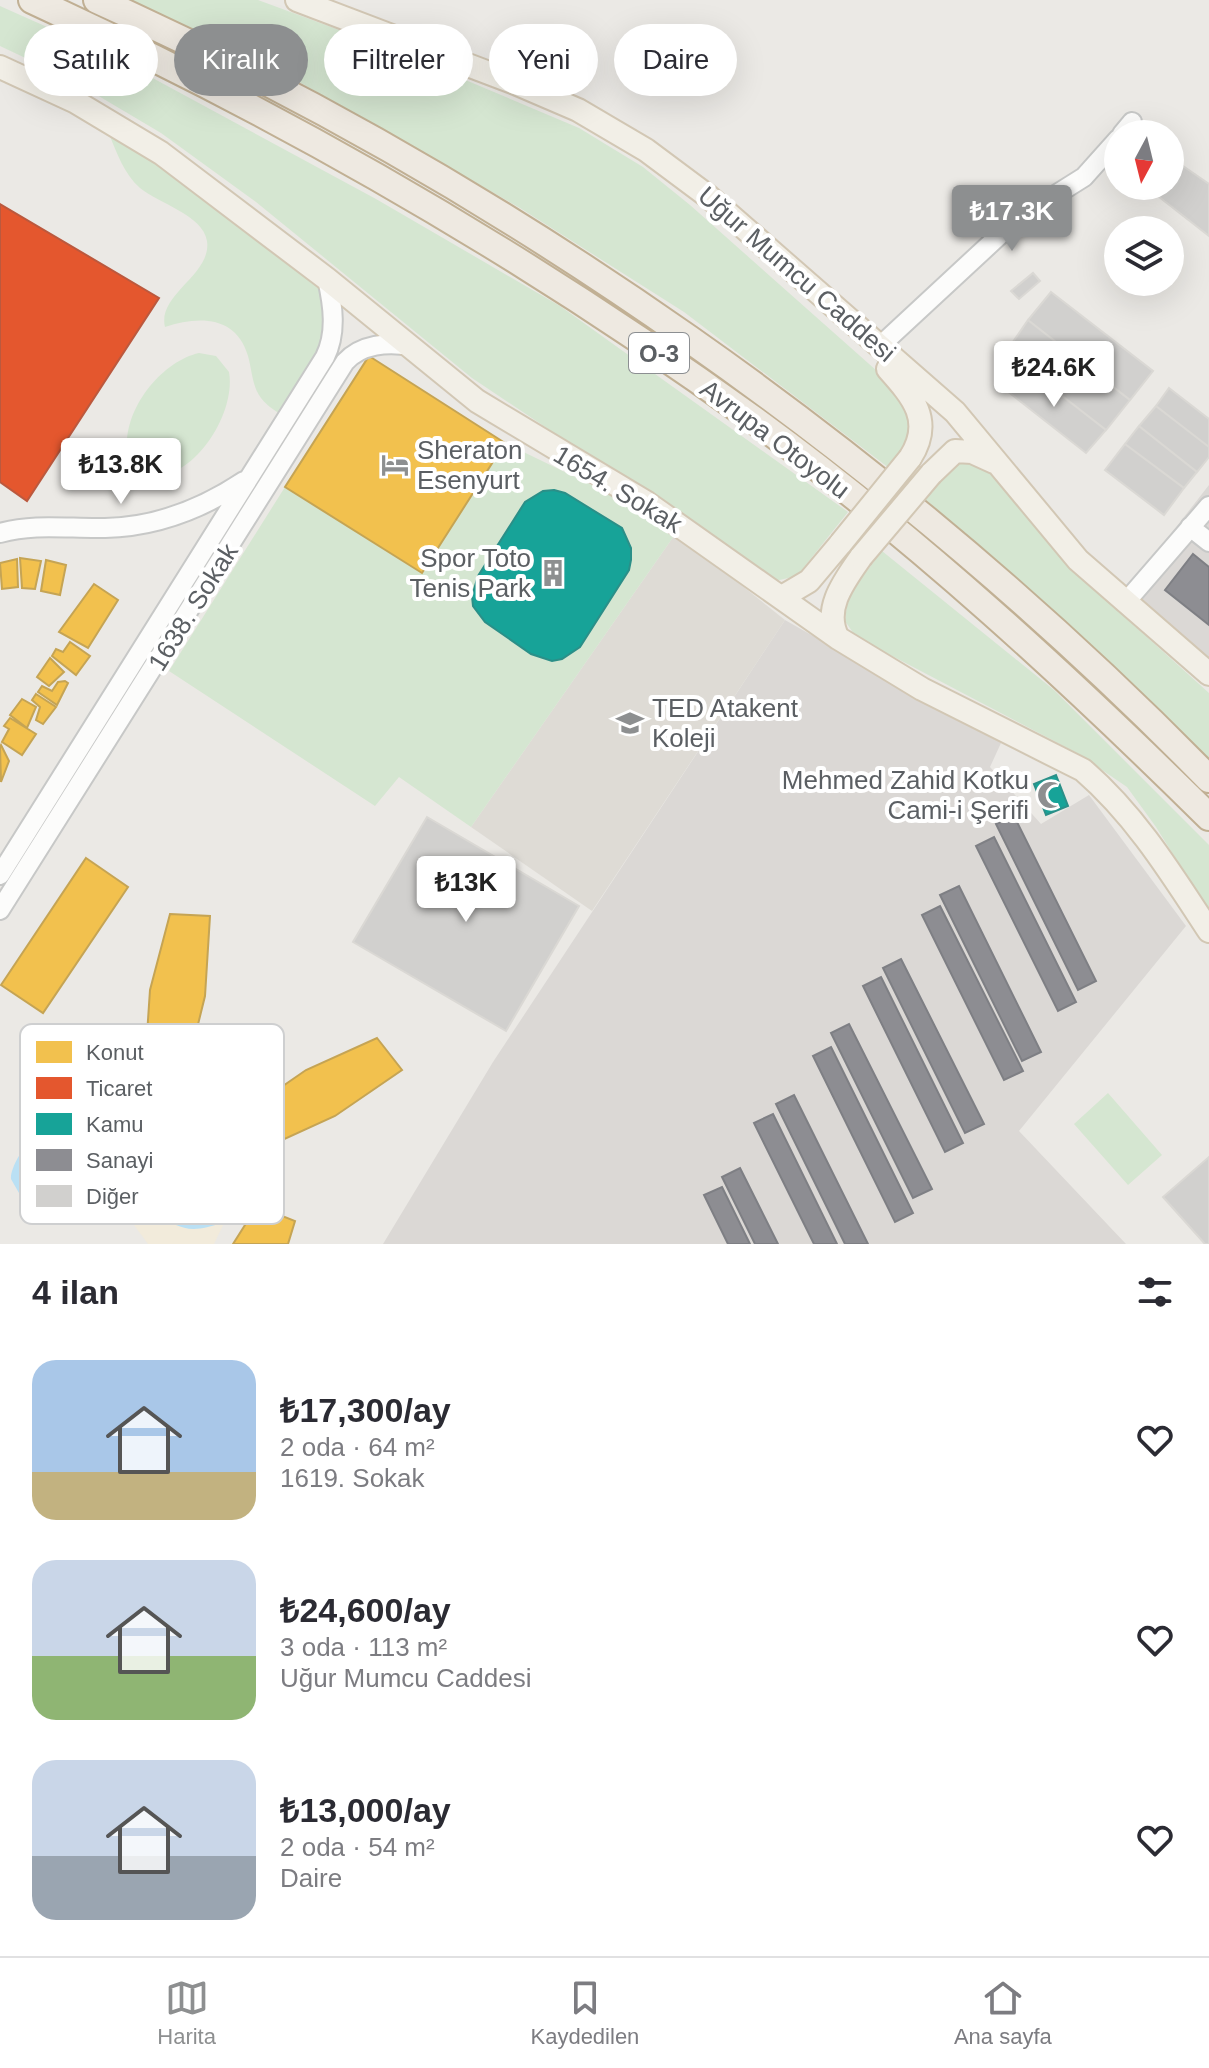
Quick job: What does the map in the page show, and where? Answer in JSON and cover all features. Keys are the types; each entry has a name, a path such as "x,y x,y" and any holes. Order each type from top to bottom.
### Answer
{"highway":[{"name":"Avrupa Otoyolu","path":"32,0 318,142 529,266 654,349 759,424 929,557 1106,716 1209,817"},
{"name":"Avrupa Otoyolu","path":"97,0 284,93 399,157 515,224 650,312 940,531 1049,626 1209,779"}],"main road":[{"name":"Uğur Mumcu Caddesi","path":"297,0 578,110 646,150 709,197 955,412 1078,560 1209,674"},
{"name":"1654. Sokak","path":"0,67 76,102 161,153 327,279 477,401 647,503 838,638 922,689 1083,770 1152,843 1209,931"},
{"path":"782,597 809,581 841,543 910,458 921,430 916,401 833,308"},
{"path":"838,638 832,624 835,602 861,557 946,456 958,451 977,453 1002,467"}],"street":[{"path":"880,346 1017,219 1084,177 1104,155"},
{"name":"1638. Sokak","path":"0,875 329,350 333,315 327,279"},
{"name":"1638. Sokak","path":"0,910 345,362 364,349 391,344 410,346"},
{"path":"0,533 51,526 123,527 163,520 210,503 250,478"},
{"path":"1125,603 1209,506"},
{"path":"1190,527 1209,542"}],"shaded area":[{"path":"1209,485 1209,661 1126,591"},
{"name":"TED Atakent Koleji","path":"676,533 785,620 592,911 471,827"},
{"path":"785,620 1001,743 990,767 1041,824 1089,795 1186,926 1019,1131 1126,1244 383,1244 493,1062"}],"green space":[{"path":"125,0 258,0 324,24 324,96 473,96 473,83 489,90 489,96 503,96 579,128 643,167 690,205 886,379 908,404 914,436 889,468 684,312 520,208 308,87 308,24 177,24"},
{"path":"0,6 40,24 24,24 24,57 0,46"},
{"path":"158,81 174,90 174,96 186,96 376,199 560,306 848,512 797,576 775,581 472,378 256,202 161,133 99,96 158,96"},
{"path":"109,134 138,148 331,295 333,326 286,417 270,407 258,393 248,356 235,333 225,326 203,321 165,327 169,304 201,264 207,241 204,232 189,217 148,194 134,182"},
{"path":"199,353 216,356 229,372 225,410 216,429 190,462 173,472 155,477 136,474 129,457 127,438 131,419 140,401 166,370 182,359"},
{"path":"505,443 633,505 676,533 471,827 399,777 375,806 169,671 285,487 422,573"},
{"path":"962,457 987,469 1078,575 1209,693 1209,762 1081,636 924,498 942,468"},
{"path":"882,551 1054,690 1209,845 1209,912 1127,787 1077,753 856,637 845,621 848,596"},
{"path":"1108,1093 1162,1155 1128,1185 1074,1124"}],"sand":[{"path":"133,1224 224,1224 214,1244 148,1244"}],"water":[{"path":"20,1155 20,1193 11,1179"},
{"path":"176,1224 217,1224 191,1229"}],"building: Konut":[{"name":"Sheraton Esenyurt","path":"369,356 505,443 422,573 285,487"},
{"path":"20,558 41,561 35,589 22,588"},
{"path":"17,559 18,587 2,589 0,563"},
{"path":"46,560 66,565 60,595 41,591"},
{"path":"94,584 118,600 88,648 59,632"},
{"path":"70,642 90,656 76,675 52,656 56,649 63,652"},
{"path":"50,658 64,672 49,686 37,677"},
{"path":"58,682 68,683 57,705 38,692 42,686 52,691"},
{"path":"36,694 56,707 43,724 36,720 40,707 32,700"},
{"path":"22,699 36,707 27,728 10,715"},
{"path":"10,718 36,734 22,755 2,742 9,729 4,726"},
{"path":"0,747 9,761 1,782"},
{"path":"86,858 128,887 43,1013 1,985"},
{"path":"170,914 210,916 205,996 198,1024 148,1024 150,990"},
{"path":"377,1038 402,1070 335,1116 284,1139 284,1085 306,1070"},
{"path":"284,1217 295,1221 288,1244 233,1244 246,1224 284,1224"}],"building: Ticaret":[{"path":"0,204 159,298 27,501 0,482"}],"building: Kamu":[{"name":"Spor Toto Tenis Park","path":"543,491 565,493 622,528 631,548 631,560 629,570 580,647 562,659 552,661 531,654 485,622 473,606 472,596 478,576 525,502"},
{"name":"Mehmed Zahid Kotku Cami-i Şerifi","path":"1056,775 1068,806 1046,815 1034,784"}],"building: Sanayi":[{"path":"1193,554 1209,567 1209,625 1165,590"},
{"path":"1014,816 1096,981 1078,990 996,824"},
{"path":"994,837 1076,1002 1058,1011 976,846"},
{"path":"959,886 1041,1052 1022,1061 940,895"},
{"path":"940,906 1023,1071 1004,1080 922,915"},
{"path":"901,959 984,1124 965,1133 883,968"},
{"path":"881,977 963,1143 945,1152 863,986"},
{"path":"849,1024 932,1189 913,1198 831,1033"},
{"path":"831,1047 913,1213 895,1222 813,1056"},
{"path":"794,1095 868,1244 845,1244 776,1104"},
{"path":"773,1114 837,1244 814,1244 754,1123"},
{"path":"740,1168 778,1244 755,1244 722,1177"},
{"path":"722,1187 750,1244 728,1244 704,1195"}],"building: Diğer":[{"path":"1184,167 1209,184 1209,236 1163,200 1184,200"},
{"path":"1033,273 1040,281 1019,299 1011,291"},
{"path":"1051,292 1153,371 1130,400 1028,320"},
{"path":"1028,320 1130,400 1106,430 1006,352"},
{"path":"1021,364 1106,430 1086,453 1002,387"},
{"path":"1169,388 1209,419 1209,447 1156,406"},
{"path":"1156,406 1209,447 1209,457 1197,472 1139,426"},
{"path":"1139,426 1197,472 1184,488 1125,444"},
{"path":"1125,444 1184,488 1164,515 1105,470"},
{"path":"427,817 579,906 506,1031 353,942"},
{"path":"1209,1157 1209,1244 1205,1244 1163,1197"}],"place":[{"name":"Sheraton Esenyurt","path":"395,465"},
{"name":"Spor Toto Tenis Park","path":"553,573"},
{"name":"TED Atakent Koleji","path":"630,723"},
{"name":"Mehmed Zahid Kotku Cami-i Şerifi","path":"1051,795"}]}
